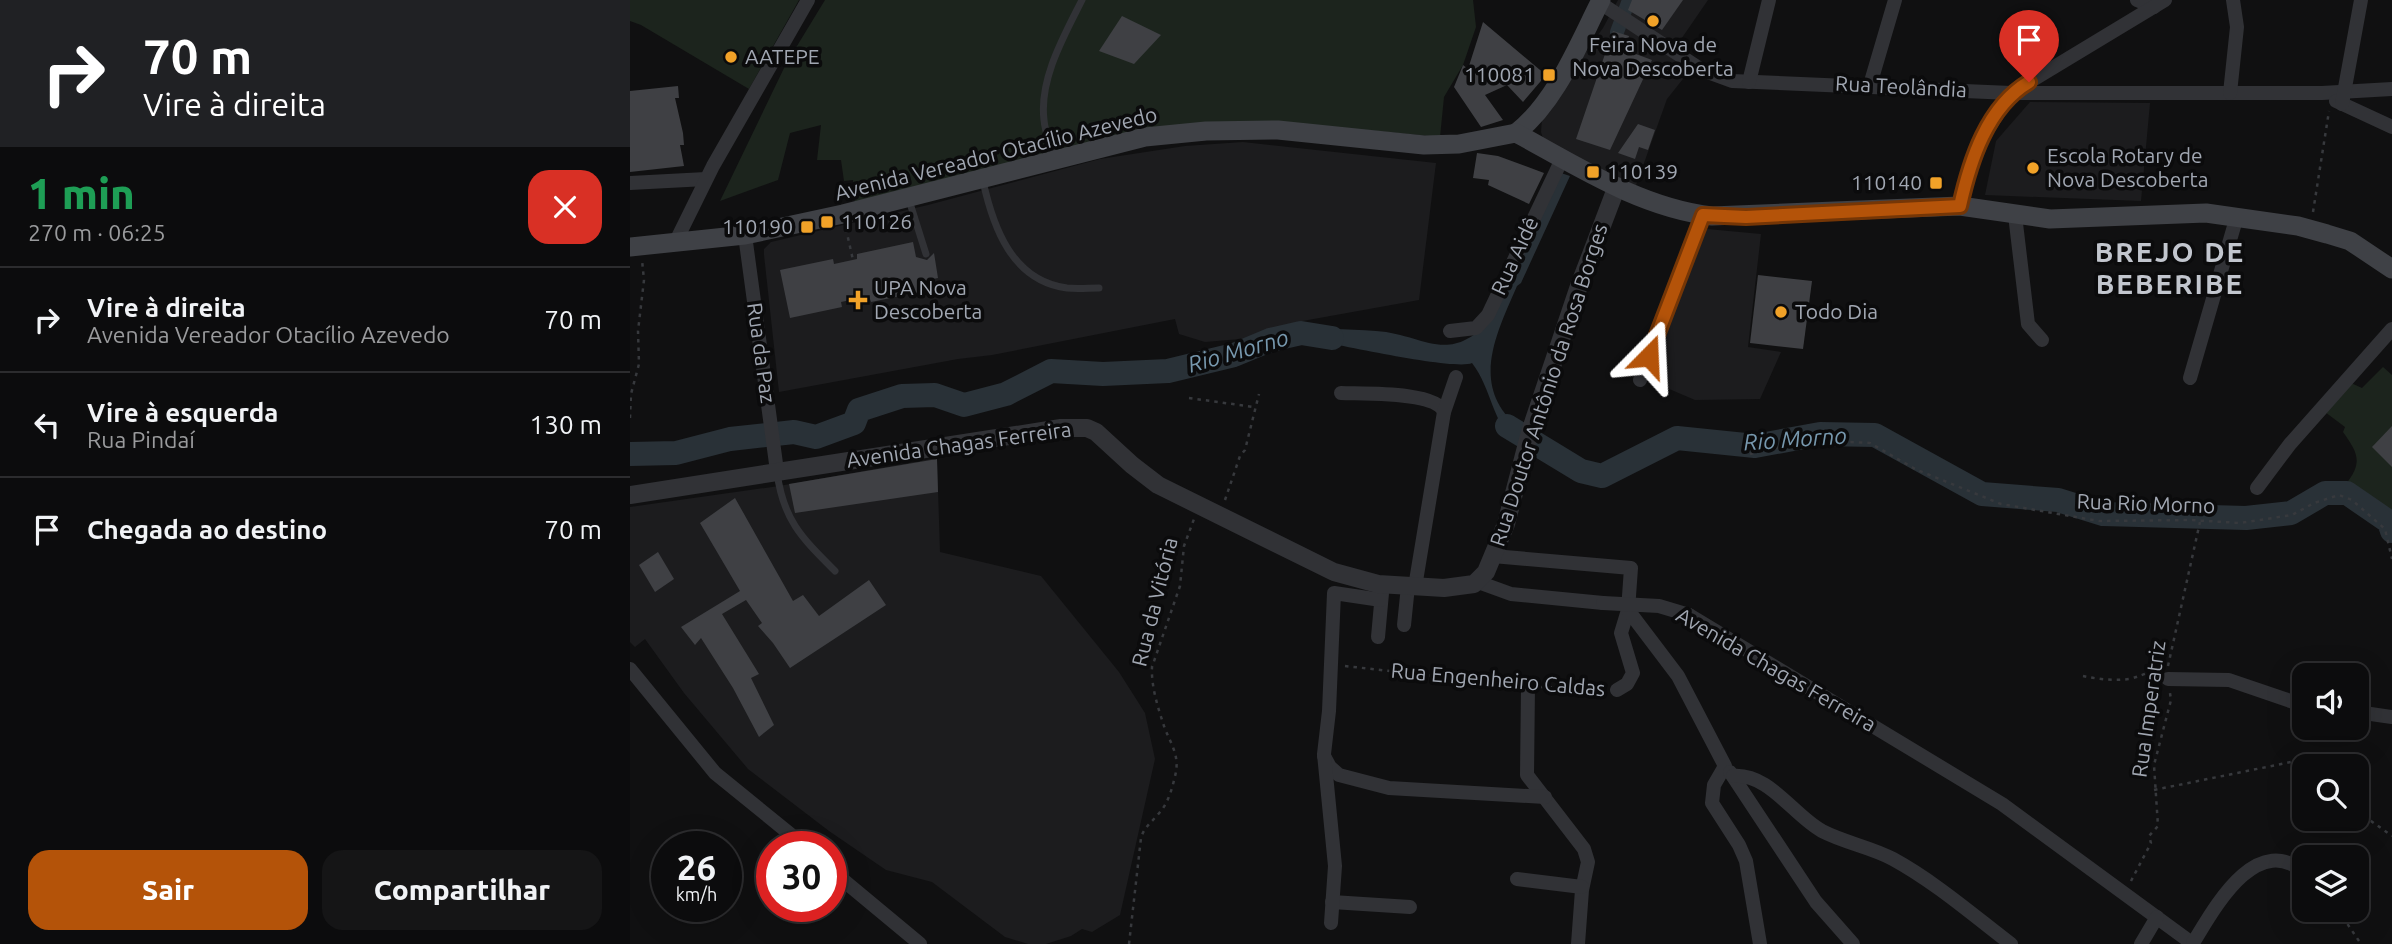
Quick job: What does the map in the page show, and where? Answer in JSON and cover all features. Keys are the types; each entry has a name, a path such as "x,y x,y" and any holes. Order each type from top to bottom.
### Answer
{"main road":[{"path":"1600,2 1547,99 1530,122 1516,133 1562,159 1652,200 1703,215 1746,217 1960,206 2015,215 2084,219 2206,213 2310,229 2350,241 2392,269"},
{"name":"Avenida Vereador Otacílio Azevedo","path":"636,247 745,235 908,200 1145,137 1206,131 1278,130 1424,145 1460,144 1516,133"}],"street":[{"path":"675,243 706,178 808,0"},
{"path":"1749,82 1769,0"},
{"path":"1870,85 1895,0"},
{"path":"2137,0 2159,3"},
{"path":"2230,93 2237,27 2233,0"},
{"path":"2361,0 2335,97 2392,127"},
{"name":"Rua Teolândia","path":"1600,2 1702,70 1723,78 1749,82 2011,93 2230,93 2335,97 2392,89"},
{"path":"1960,206 1971,164 1981,140 2011,93 2159,3"},
{"name":"Rua Aidê","path":"1450,331 1476,328 1488,315 1562,159"},
{"path":"630,183 706,178"},
{"name":"Rua Doutor Antônio da Rosa Borges","path":"1478,582 1493,556 1510,510 1530,432 1579,286 1618,186"},
{"path":"1640,380 1703,215"},
{"path":"2015,215 2028,324 2042,340"},
{"path":"2190,378 2237,216"},
{"name":"Rua da Paz","path":"745,235 776,465"},
{"path":"2257,488 2290,444 2392,329"},
{"path":"1404,625 1444,412 1456,377"},
{"path":"1341,393 1422,399 1439,404 1444,412"},
{"name":"Avenida Chagas Ferreira","path":"630,495 776,465 1061,428 1087,428 1109,442 1147,478 1334,572 1382,592 1412,587 1460,586 1478,582 1511,594 1603,603 1648,604 1689,615 1979,789 2193,944"},
{"path":"1493,556 1631,568 1628,610 1678,676 1729,771 1816,902 1853,944"},
{"path":"1331,923 1335,866 1324,754 1334,593 1382,592 1378,637"},
{"name":"Rua Engenheiro Caldas","path":"1617,690 1627,684 1633,673 1620,633 1628,610"},
{"path":"630,669 715,773 786,831"},
{"path":"2167,676 2229,680 2292,703"},
{"path":"1528,686 1527,775 1584,849 1588,862 1582,887 1578,944"},
{"path":"2369,714 2392,717"},
{"path":"1324,754 1339,775 1389,788 1545,797"},
{"path":"1729,771 1714,785 1712,803 1746,861 1760,944"},
{"path":"1729,771 1756,778 1796,814 1822,830 1891,858 1955,901 2011,944"},
{"path":"2193,944 2219,901 2236,880 2255,866 2272,862 2292,863"},
{"path":"1517,879 1582,887"},
{"path":"847,883 920,944"},
{"path":"1332,902 1410,908"},
{"path":"2141,944 2157,917"}],"lane":[{"path":"1055,161 1044,123 1043,104 1060,44 1082,0"},
{"path":"983,180 989,207 1015,261 1038,279 1066,288 1099,288"},
{"path":"908,200 926,254"},
{"path":"776,465 787,515 804,540 835,571"}],"path":[{"path":"2310,229 2335,97"},
{"path":"843,214 853,260"},
{"path":"630,418 631,394 639,364 638,331 644,280 636,247"},
{"path":"1217,515 1232,484 1240,456 1245,450 1259,394"},
{"path":"1189,398 1254,407"},
{"name":"Rua Rio Morno","path":"1750,454 1810,440 1870,443 1915,469 2001,505 2090,520 2240,523 2292,515 2328,497 2345,496 2385,529 2392,559"},
{"name":"Rua da Vitória","path":"1129,944 1141,838 1143,831 1162,810 1171,792 1176,771 1177,755 1164,727 1151,677 1152,667 1180,586 1184,546 1199,506"},
{"name":"Rua Imperatriz","path":"2125,894 2151,843 2149,836 2158,826 2154,765 2171,700 2167,676 2201,521"},
{"name":"Rua Engenheiro Caldas","path":"1330,665 1528,686 1617,690"},
{"path":"2082,676 2099,680 2130,679 2147,672 2167,676"},
{"path":"2154,790 2292,762"},
{"path":"2369,820 2392,836"},
{"path":"2346,922 2361,944"}],"shaded area":[{"name":"AATEPE","path":"630,0 799,0 749,89 630,21"},
{"path":"825,0 1473,0 1476,27 1463,65 1444,97 1440,137 1366,130 1166,127 855,204 853,180 844,181 841,160 817,160 821,125 790,133 778,180 720,201 786,64"},
{"path":"1618,0 1708,0 1677,45 1698,60 1667,99 1635,188 1544,141 1541,132 1542,119 1548,106 1603,28"},
{"path":"2030,102 2150,103 2141,201 1985,195 1996,141"},
{"path":"1243,142 1436,163 1419,300 1297,322 1298,327 1264,337 1205,342 1179,334 1175,319 992,355 779,392 764,255 764,249 771,242 928,205 1100,159 1185,146"},
{"path":"1561,173 1570,176 1521,283 1517,286 1501,324 1491,362 1491,380 1496,398 1506,415 1523,431 1517,444 1502,426 1472,363 1418,360 1303,338 1300,330 1328,329 1393,333 1435,344 1462,342 1491,319"},
{"path":"1707,229 1761,234 1748,347 1781,352 1760,399 1695,400 1648,380"},
{"path":"2383,367 2392,375 2392,520 2346,484 2355,470 2357,458 2343,432 2345,427 2325,412 2351,383 2362,388"},
{"path":"937,458 940,552 1041,576 1119,672 1145,713 1155,759 1120,915 1092,932 1082,929 1071,936 1046,944 1028,944 1005,937 932,882 886,870 847,843 847,831 829,831 748,769 684,693 645,639 635,647 630,642 630,507 779,486"}],"building":[{"name":"Feira Nova de Nova Descoberta","path":"1632,0 1683,0 1662,30 1628,10"},
{"path":"1122,16 1161,35 1134,64 1099,51"},
{"path":"1483,22 1546,75 1523,102 1507,85 1485,95 1503,120 1481,127 1454,87 1463,65 1468,69"},
{"path":"1613,31 1629,36 1625,50 1652,60 1610,150 1576,139 1605,54 1605,47"},
{"path":"678,86 679,98 675,98 683,133 684,145 680,145 684,166 630,172 630,91"},
{"path":"1638,124 1655,130 1648,150 1639,147 1635,159 1618,153"},
{"path":"1477,153 1498,156 1544,173 1529,204 1488,185 1489,180 1473,178"},
{"path":"913,242 916,257 927,260 934,253 938,278 923,281 925,291 871,302 869,296 841,302 842,307 790,318 780,270 833,259 834,264 857,259 857,254"},
{"name":"Todo Dia","path":"1758,275 1812,281 1803,349 1750,343"},
{"path":"2392,426 2392,467 2372,447"},
{"path":"937,459 938,492 795,513 789,484"},
{"path":"735,498 793,601 803,595 819,616 869,580 886,605 790,668 758,626 762,623 746,600 722,614 759,674 751,678 774,725 759,737 733,688 701,638 695,645 681,627 740,591 700,523"},
{"path":"658,552 674,579 655,592 639,565"}],"waterway":[{"path":"1617,32 1629,0"},
{"name":"Rio Morno","path":"630,454 676,453 730,439 794,432 816,437 854,423 859,410 902,396 935,395 964,405 1006,394 1051,371 1103,374 1168,371 1234,355 1270,340 1301,333 1332,338"},
{"name":"Rio Morno","path":"1507,426 1581,471 1602,476 1677,438 1755,446 1820,434 1875,435 1982,494 2058,500 2103,514 2246,518 2291,513 2325,493 2347,493 2389,522 2392,531"}],"place":[{"name":"Feira Nova de Nova Descoberta","path":"1653,21"},
{"name":"AATEPE","path":"731,57"},
{"name":"110081","path":"1549,75"},
{"name":"Escola Rotary de Nova Descoberta","path":"2033,168"},
{"name":"110139","path":"1593,172"},
{"name":"110140","path":"1936,183"},
{"name":"110126","path":"827,222"},
{"name":"110190","path":"807,227"},
{"name":"UPA Nova Descoberta","path":"858,300"},
{"name":"Todo Dia","path":"1781,312"}],"district":[{"name":"BREJO DE BEBERIBE","path":"2170,268"}],"route":[{"path":"1649,356 1703,215 1746,217 1960,206 1971,164 1988,127 2011,93 2029,82"}]}
